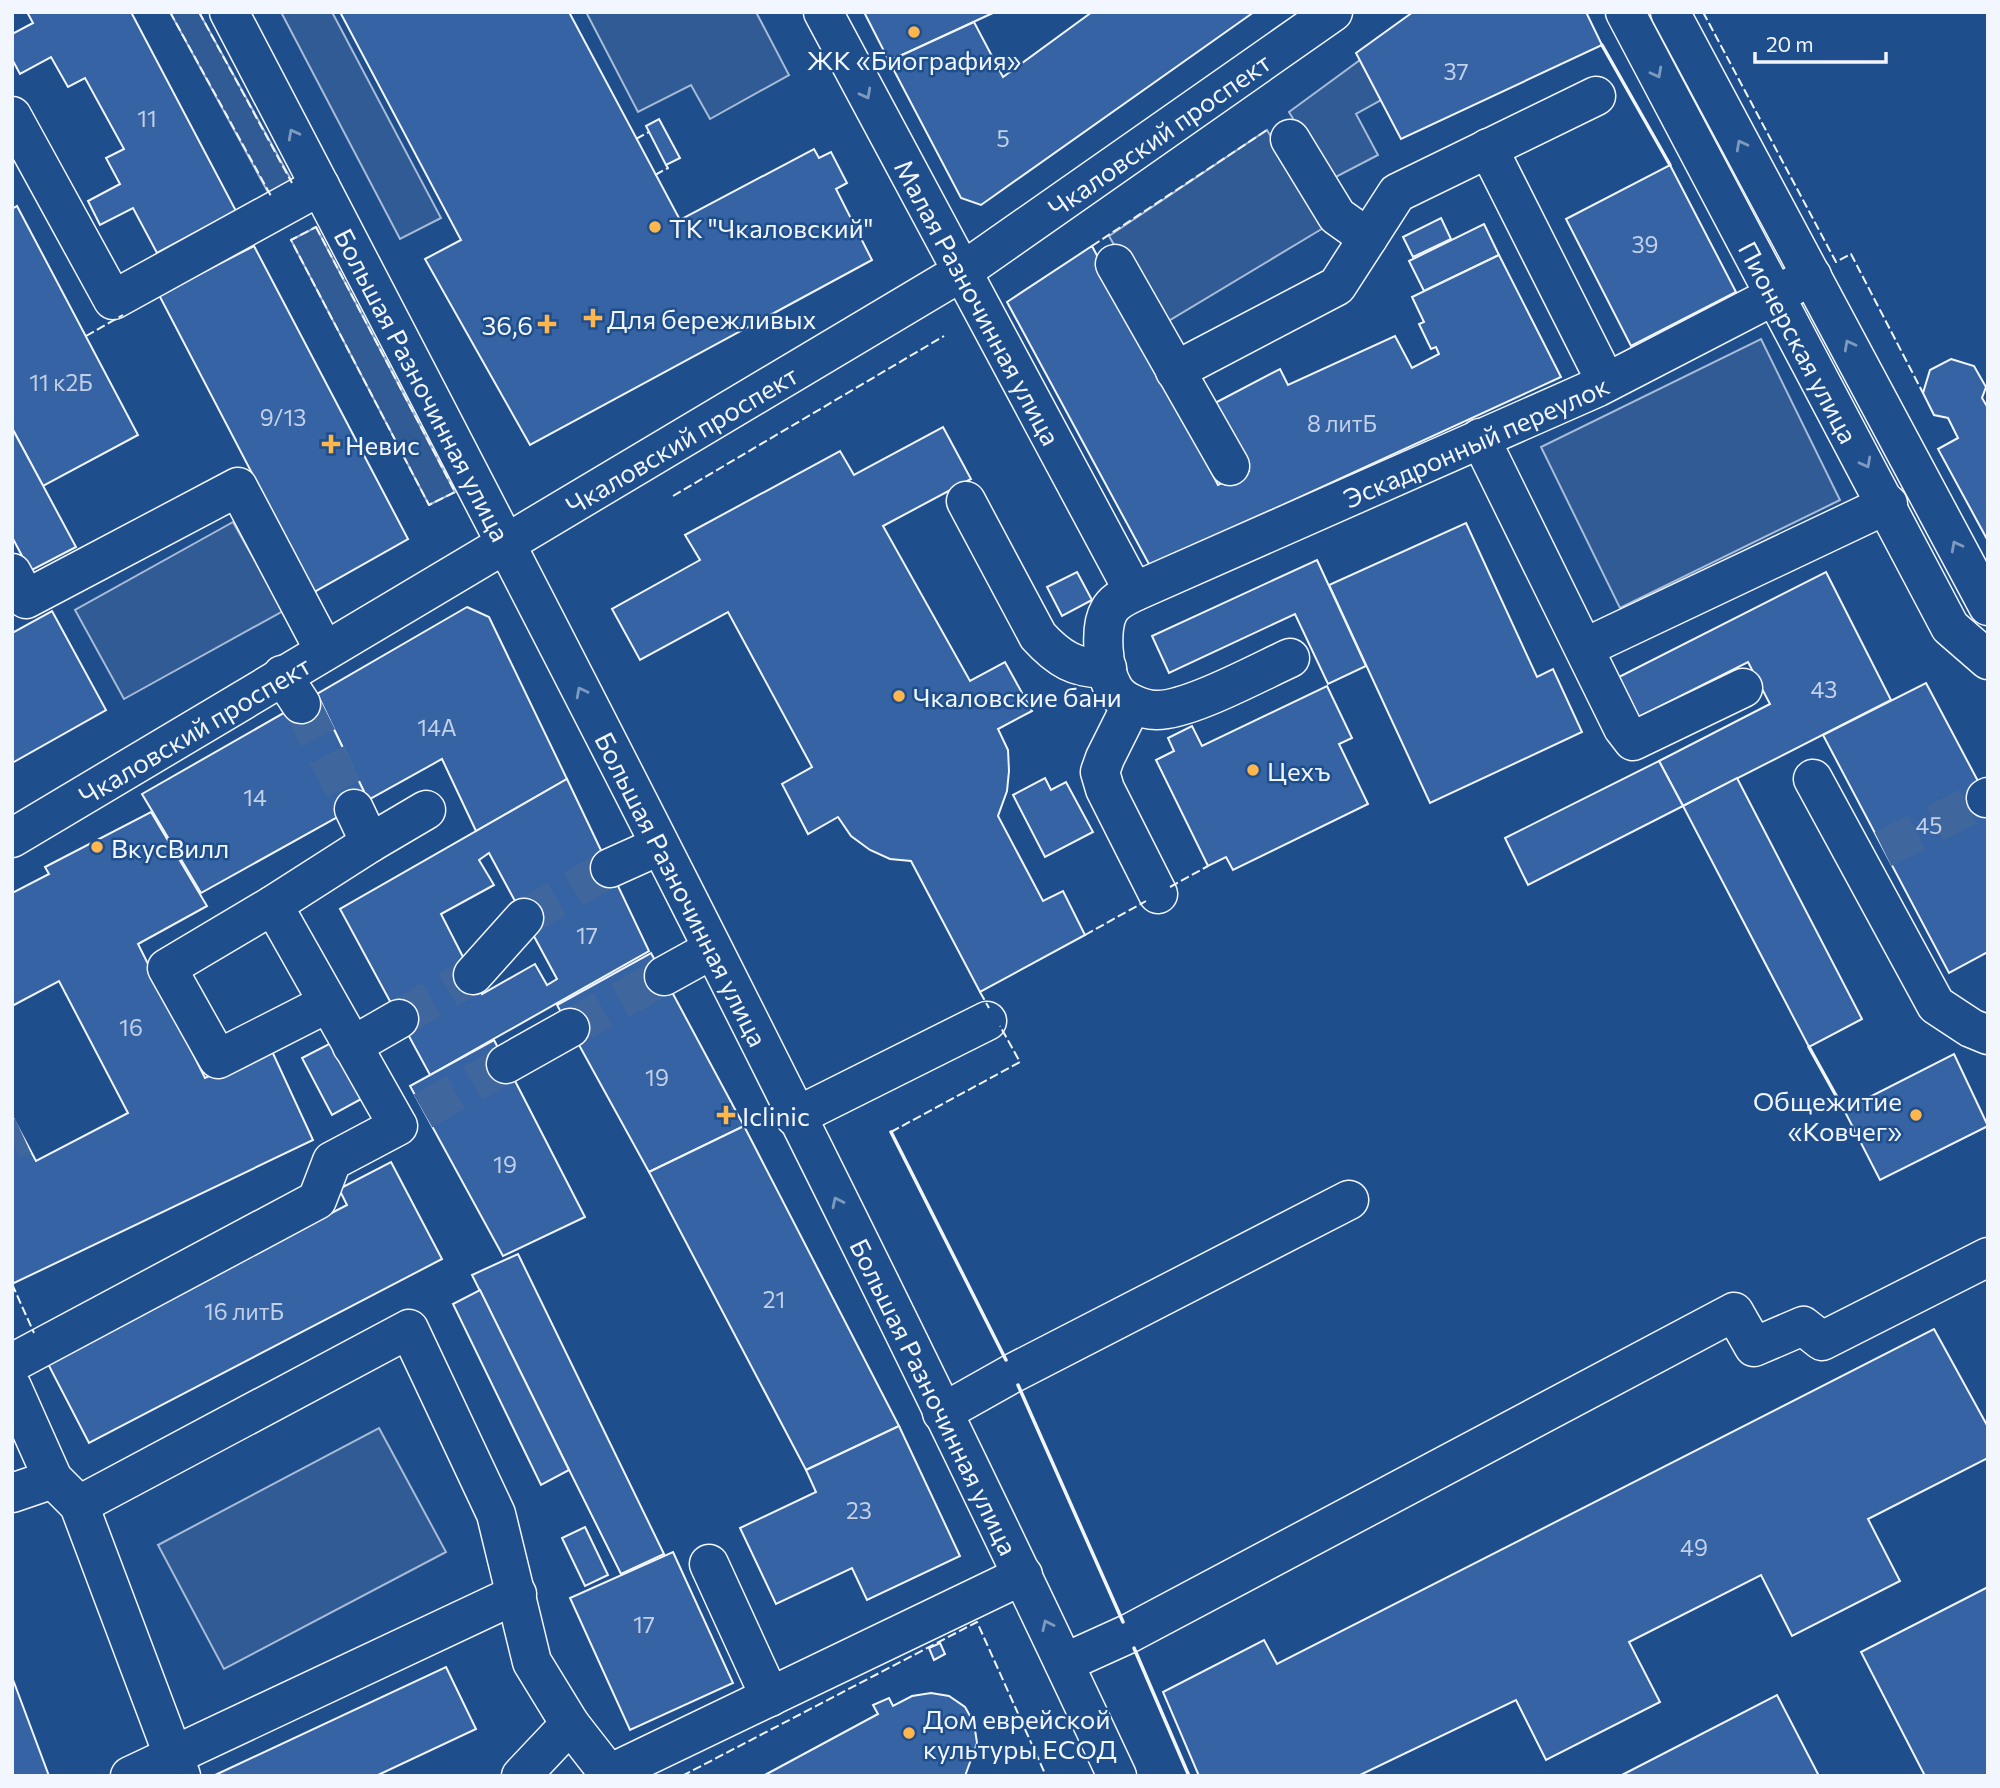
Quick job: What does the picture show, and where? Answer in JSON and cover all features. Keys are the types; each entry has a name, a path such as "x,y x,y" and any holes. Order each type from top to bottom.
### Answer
{"street":[{"name":"Большая Разночинная улица","path":"229,12 506,541 1023,1576 1117,1776"},
{"name":"Малая Разночинная улица","path":"823,12 925,209 963,271 1134,592"},
{"name":"Чкаловский проспект","path":"12,838 292,690 324,650 506,541 560,513 963,271 1333,12"},
{"name":"Пионерская улица","path":"1625,12 1888,504 1950,626 1988,660"},
{"name":"Пионерская улица","path":"1670,12 1988,606"},
{"path":"1175,371 1337,286 1397,193 1596,96"},
{"path":"16,131 113,300 320,186"},
{"path":"1290,139 1337,216 1368,238"},
{"path":"1488,148 1606,382"},
{"path":"1115,264 1230,466"},
{"name":"Эскадронный переулок","path":"1107,668 1104,621 1110,608 1134,592 1606,382 1812,276"},
{"path":"1480,438 1623,728 1633,741 1743,688"},
{"path":"12,573 26,600 238,487 324,650"},
{"path":"966,501 1038,635 1054,653 1072,664 1091,669 1107,668 1114,690 1132,704 1156,710 1183,705 1290,658"},
{"path":"1584,648 1888,504"},
{"path":"1132,704 1100,772 1105,789 1158,894"},
{"path":"1813,779 1871,856 1936,1005 1971,1028 1988,1035"},
{"path":"354,809 370,843"},
{"path":"328,1003 218,1059 167,968 426,810"},
{"path":"610,868 659,846"},
{"path":"12,1363 317,1200 332,1161 411,1119 352,1046 273,905"},
{"path":"473,975 524,919"},
{"path":"664,976 711,950"},
{"path":"352,1046 399,1019"},
{"path":"795,1117 987,1021"},
{"path":"506,1064 570,1028"},
{"path":"942,1413 1024,1367 1349,1200"},
{"path":"1064,1662 1140,1628 1734,1312 1754,1347 1803,1326 1822,1341 1988,1257"},
{"path":"12,1493 66,1492 409,1329 496,1514 532,1662 599,1775 1023,1576"},
{"path":"12,1387 66,1492 177,1766"},
{"path":"709,1564 770,1697"},
{"path":"130,1776 177,1766 517,1594"},
{"path":"521,1776 570,1724"}],"shaded area":[{"path":"170,12 199,12 293,183 270,196"},
{"path":"281,12 332,12 441,218 400,239"},
{"path":"586,12 756,12 789,75 710,119 691,85 638,112"},
{"path":"1360,60 1381,100 1356,114 1378,155 1330,180 1289,112"},
{"path":"1267,130 1325,227 1160,326 1109,236"},
{"path":"316,227 455,492 429,505 291,240"},
{"path":"1761,339 1840,500 1620,608 1541,447"},
{"path":"233,522 283,611 124,699 75,610"},
{"path":"379,1428 446,1552 224,1669 158,1545"}],"building":[{"path":"27,12 131,12 236,211 157,253 133,208 100,225 88,201 120,184 106,158 124,149 85,78 68,87 51,57 20,74 12,59 12,34 33,23"},
{"name":"ТК \"Чкаловский\"","path":"340,12 569,12 680,220 814,149 819,158 831,152 847,183 836,189 872,260 530,445 425,259 461,240"},
{"name":"ЖК «Биография»","path":"864,12 995,12 889,61"},
{"path":"1092,12 1254,12 981,205 961,198 889,61 974,22 1003,77"},
{"path":"1413,12 1586,12 1602,45 1401,139 1356,53"},
{"path":"659,119 680,158 666,165 646,126"},
{"path":"1670,165 1736,292 1631,346 1566,219"},
{"path":"17,206 138,435 43,486 12,428 12,209"},
{"path":"1441,218 1451,239 1413,257 1403,237"},
{"path":"1484,224 1499,255 1424,291 1409,261"},
{"path":"254,246 408,539 314,592 159,295"},
{"path":"1092,246 1218,485 1249,471 1215,403 1280,369 1288,385 1395,336 1412,368 1439,354 1436,347 1431,349 1419,324 1424,322 1412,297 1499,255 1561,377 1150,566 1007,302"},
{"path":"1951,359 1974,366 1986,387 1982,398 1988,408 1988,541 1938,449 1958,438 1948,418 1934,415 1923,393 1930,370"},
{"name":"Чкаловские бани","path":"943,427 971,479 883,526 970,681 1005,662 1032,711 998,729 1008,750 1009,771 1007,791 998,816 1043,901 1063,891 1085,935 980,992 911,861 890,859 870,850 851,836 838,817 808,834 782,784 812,767 728,612 640,660 612,609 700,560 685,535 840,451 854,475"},
{"path":"12,428 76,547 30,571 12,537"},
{"path":"1466,523 1537,677 1553,669 1582,732 1430,803 1329,585"},
{"path":"1317,560 1366,666 1328,684 1295,614 1169,673 1152,636"},
{"path":"1077,572 1092,600 1062,616 1047,587"},
{"path":"1826,572 1891,700 1683,806 1659,761 1770,704 1748,662 1637,718 1617,678"},
{"path":"467,607 489,617 567,779 476,831 442,759 368,800 317,694"},
{"path":"52,611 106,710 12,763 12,633"},
{"path":"1926,683 1988,800 1988,952 1949,973 1823,735"},
{"path":"1327,686 1352,738 1339,744 1368,804 1233,870 1226,857 1208,866 1156,760 1174,751 1168,738 1192,726 1202,746"},
{"path":"317,694 368,800 201,893 142,794"},
{"path":"1659,761 1683,806 1528,885 1505,838"},
{"path":"1045,778 1051,790 1066,782 1093,832 1045,857 1013,795"},
{"path":"1737,778 1862,1019 1809,1047 1683,806"},
{"path":"567,779 649,951 430,1075 340,909","holes":["489,853 557,979 547,985 535,964 482,994 441,914 494,885 479,860"]},
{"path":"151,812 207,906 138,944 205,1078 271,1049 313,1140 12,1284 12,1116 36,1161 128,1113 59,981 12,1006 12,893 49,874 45,867"},
{"path":"651,953 744,1126 649,1172 557,1005"},
{"path":"494,1040 585,1217 503,1256 410,1086"},
{"path":"333,1042 363,1098 332,1115 302,1058"},
{"name":"Общежитие «Ковчег»","path":"1954,1054 1988,1126 1880,1180 1844,1110"},
{"path":"744,1126 899,1426 806,1470 649,1172"},
{"path":"391,1162 442,1259 89,1443 47,1362 347,1205 339,1189"},
{"path":"518,1254 664,1554 621,1574 472,1275"},
{"path":"480,1290 569,1470 541,1485 453,1304"},
{"path":"1934,1329 1988,1427 1988,1458 1868,1519 1900,1581 1792,1636 1761,1575 1629,1642 1660,1702 1546,1760 1516,1700 1358,1776 1199,1776 1163,1692 1264,1640 1277,1664"},
{"path":"899,1426 960,1556 867,1600 852,1568 776,1604 740,1528 816,1492 806,1470"},
{"path":"585,1527 608,1575 585,1586 562,1538"},
{"path":"673,1552 733,1683 630,1730 570,1598"},
{"path":"1988,1587 1988,1776 1925,1776 1861,1652"},
{"path":"940,1643 945,1654 934,1660 929,1648"},
{"path":"446,1667 476,1729 376,1776 213,1776"},
{"path":"12,1677 49,1776 12,1776"},
{"name":"Дом еврейской культуры ЕСОД","path":"931,1693 949,1696 965,1707 974,1723 977,1743 965,1776 763,1776 878,1714 873,1705 889,1698 893,1706 912,1696"},
{"path":"1777,1695 1819,1776 1620,1776"}],"tunnel":[{"path":"301,704 354,809"},
{"path":"1883,849 1986,798"},
{"path":"524,918 610,868"},
{"path":"399,1019 473,975"},
{"path":"570,1028 664,976"},
{"path":"423,1111 506,1064"},
{"path":"12,1141 23,1136"}],"fence":[{"path":"170,12 271,196"},
{"path":"199,12 292,183"},
{"path":"1703,12 1836,262 1851,254 1923,393"},
{"path":"1092,246 1267,130"},
{"path":"636,139 649,132"},
{"path":"655,175 668,168 666,165"},
{"path":"316,227 455,492 429,505 291,240 316,227"},
{"path":"86,336 123,315"},
{"path":"673,496 944,336"},
{"path":"1170,887 1208,866"},
{"path":"1085,935 1146,901"},
{"path":"980,992 989,1008"},
{"path":"891,1132 1020,1062 1000,1026"},
{"path":"12,1284 34,1333"},
{"path":"682,1776 977,1622 1046,1776"}],"wall":[{"path":"1602,45 1670,165"},
{"path":"1809,1047 1844,1110"},
{"path":"891,1132 1006,1360"},
{"path":"1018,1385 1123,1622"},
{"path":"1134,1648 1189,1776"}],"place":[{"name":"ЖК «Биография»","path":"914,32"},
{"name":"ТК \"Чкаловский\"","path":"655,227"},
{"name":"Для бережливых","path":"593,318"},
{"name":"36,6","path":"547,324"},
{"name":"Невис","path":"331,444"},
{"name":"Чкаловские бани","path":"899,696"},
{"name":"Цехъ","path":"1253,770"},
{"name":"ВкусВилл","path":"97,847"},
{"name":"Iclinic","path":"726,1115"},
{"name":"Общежитие «Ковчег»","path":"1916,1115"},
{"name":"Дом еврейской культуры ЕСОД","path":"909,1733"}]}
